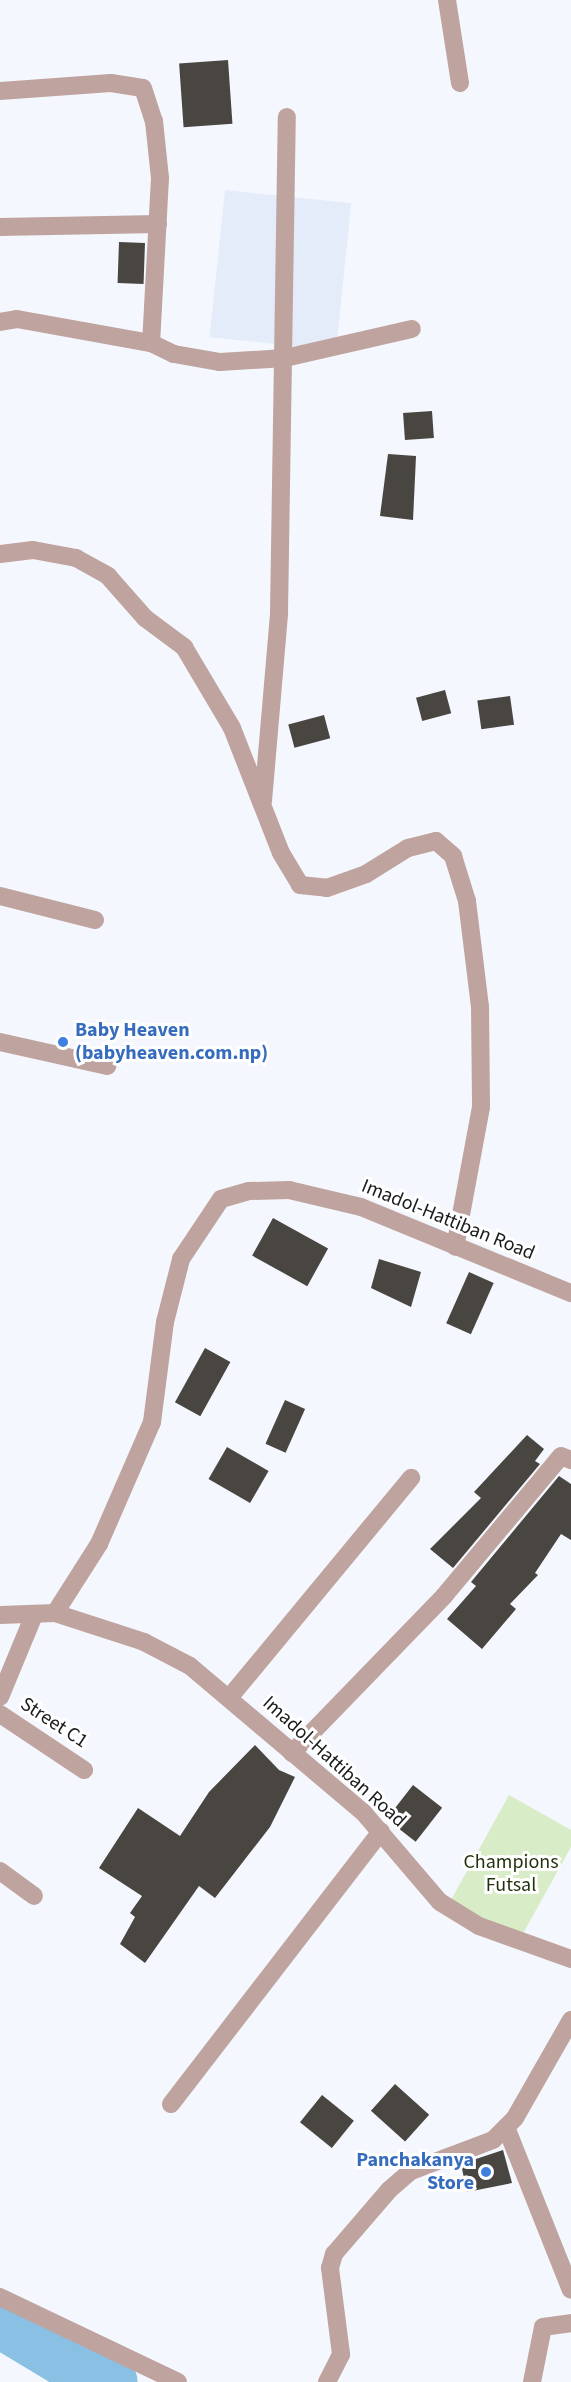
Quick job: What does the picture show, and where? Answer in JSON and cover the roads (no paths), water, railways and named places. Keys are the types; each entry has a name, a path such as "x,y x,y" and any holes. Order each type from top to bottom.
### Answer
{"street":[{"path":"447,0 460,83"},
{"path":"0,91 111,83 142,88 154,122 160,178 151,342"},
{"path":"262,806 279,613 285,358 287,117"},
{"path":"0,227 158,224"},
{"path":"0,322 16,318 151,342 174,354 220,362 285,358 412,329"},
{"path":"0,554 33,550 76,558 108,576 145,618 184,647 232,728 281,853 300,885 327,888 366,874 408,848 436,842 453,856 467,901 480,1007 481,1107 455,1247"},
{"path":"0,896 95,920"},
{"path":"0,1042 107,1066"},
{"name":"Imadol-Hattiban Road","path":"55,1613 99,1544 152,1422 165,1322 181,1259 221,1198 249,1191 289,1190 361,1207 571,1293"},
{"path":"292,1753 444,1596 561,1456 571,1460"},
{"path":"229,1698 411,1478"},
{"name":"Imadol-Hattiban Road","path":"0,1615 55,1613 144,1642 190,1666 381,1831 440,1902 479,1926 571,1959"},
{"path":"0,1697 34,1615"},
{"name":"Street C1","path":"0,1714 84,1770"},
{"path":"171,2104 381,1831"},
{"path":"0,1871 34,1896"},
{"path":"327,2382 341,2354 330,2268 334,2254 389,2190 411,2171 494,2140 507,2127 571,2020"},
{"path":"507,2127 571,2290"},
{"path":"0,2297 178,2382"},
{"path":"532,2382 543,2327 571,2323"}],"waterway":[{"path":"0,2322 65,2361 112,2382"}],"place":[{"name":"Baby Heaven (babyheaven.com.np)","path":"63,1042"},
{"name":"Panchakanya Store","path":"486,2172"}],"park label":[{"name":"Champions Futsal","path":"511,1874"}]}
